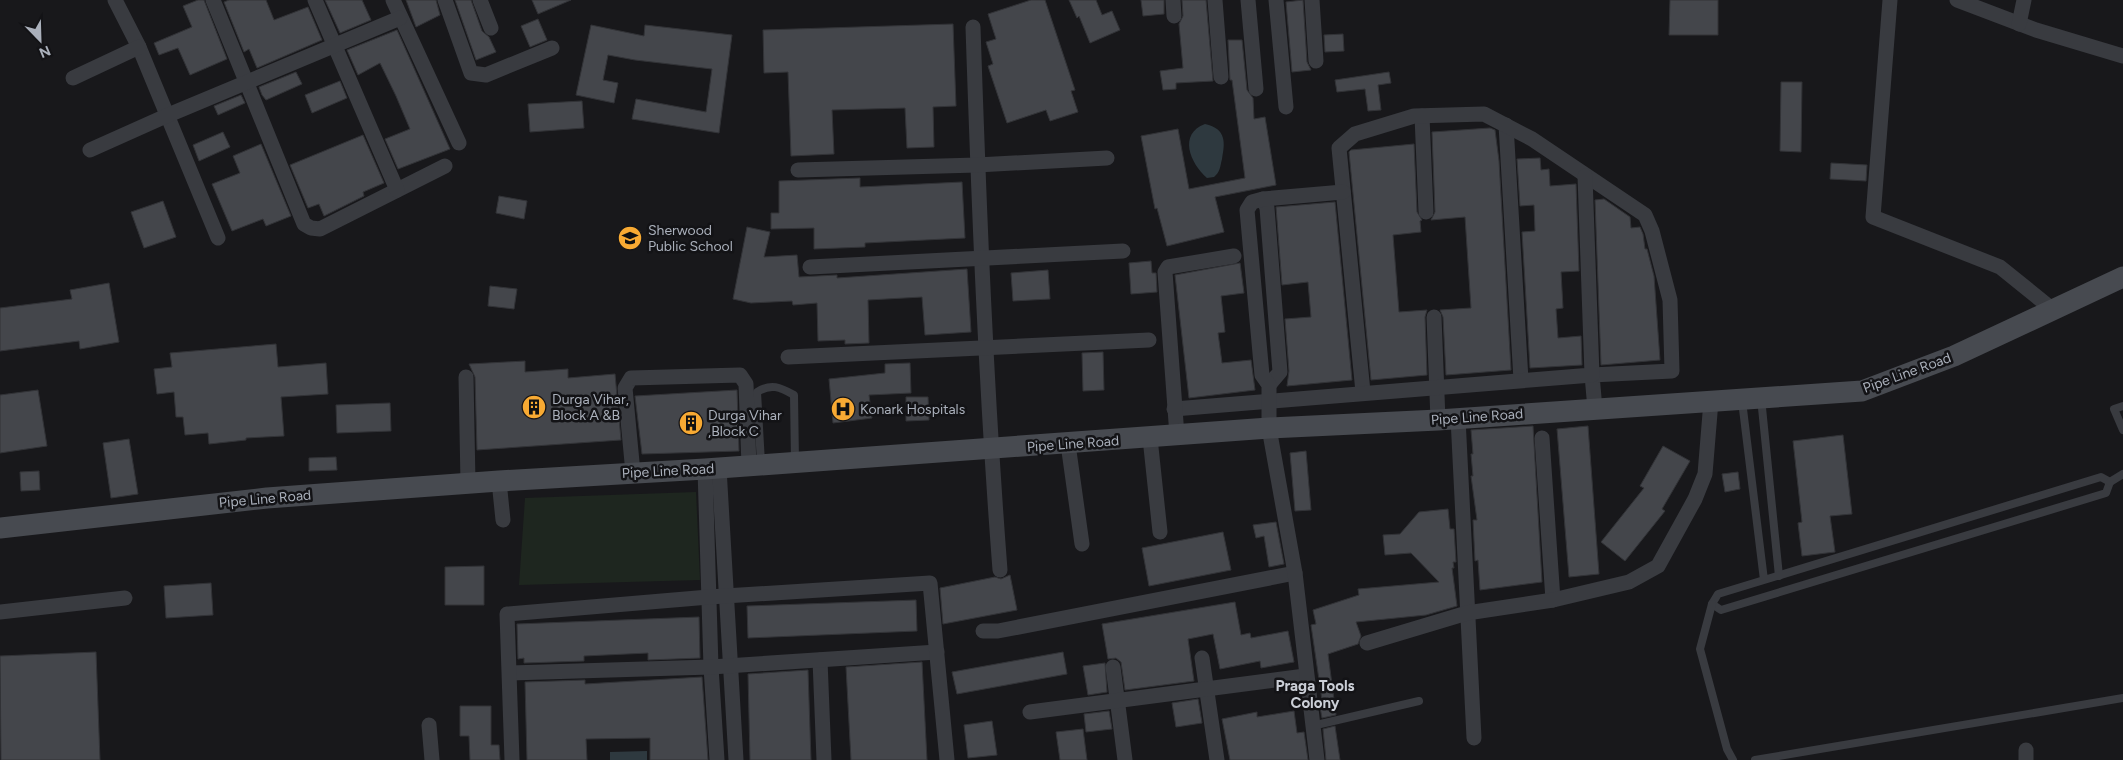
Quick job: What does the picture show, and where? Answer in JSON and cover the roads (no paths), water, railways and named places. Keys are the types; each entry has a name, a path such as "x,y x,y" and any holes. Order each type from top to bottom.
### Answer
{"street":[{"path":"115,0 138,47 218,238"},
{"path":"213,0 304,224 311,228 320,229 445,166"},
{"path":"315,0 397,190"},
{"path":"393,0 459,143"},
{"path":"445,0 471,73 486,75 552,48"},
{"path":"480,0 491,28"},
{"path":"1173,0 1174,16"},
{"path":"1215,0 1220,77"},
{"path":"1248,0 1256,88"},
{"path":"1276,0 1286,107"},
{"path":"1312,0 1316,61"},
{"path":"1890,0 1873,217 2000,267 2052,309"},
{"path":"1957,0 1983,5 2019,24 2123,56"},
{"path":"2019,24 2024,0"},
{"path":"90,150 335,44 400,18"},
{"path":"973,27 990,450 1000,570"},
{"path":"73,78 138,47"},
{"path":"1174,409 1520,380 1672,371 1670,300 1657,250 1645,215 1532,139 1484,114 1414,116 1355,134 1339,148 1363,392"},
{"path":"1422,116 1426,212"},
{"path":"1506,126 1520,380"},
{"path":"798,170 978,165 1107,158"},
{"path":"1585,176 1594,409"},
{"path":"1317,760 1305,676 1295,573 1269,428 1269,385 1262,375 1247,210 1252,202 1263,199 1343,192"},
{"path":"810,267 1123,251"},
{"path":"1177,436 1165,272 1168,267 1234,256"},
{"name":"Pipe Line Road","path":"0,528 267,498 468,483 990,450 1269,428 1448,419 1862,391 1954,356 2123,277"},
{"path":"1434,317 1436,387 1448,419 1467,614 1474,738"},
{"path":"788,357 1149,340"},
{"path":"633,473 625,388 631,378 740,375 746,384 755,465"},
{"path":"466,376 468,483"},
{"path":"1367,643 1467,614 1553,600 1630,582 1658,566 1695,499 1705,474 1712,401"},
{"path":"1150,438 1160,532"},
{"path":"1542,438 1553,600"},
{"path":"1068,444 1082,544"},
{"path":"712,469 706,507 710,667 717,760"},
{"path":"712,469 726,596 736,760"},
{"path":"499,481 503,520"},
{"path":"983,631 998,631 1295,573"},
{"path":"512,760 507,614 709,597 930,584 947,760"},
{"path":"0,612 125,598"},
{"path":"510,673 710,667 937,652"},
{"path":"1202,658 1217,760"},
{"path":"820,660 824,760"},
{"path":"1113,667 1125,760"},
{"path":"1030,712 1117,702 1207,687 1305,676"},
{"path":"429,725 432,760"}],"lane":[{"path":"755,465 757,392 766,386 780,386 794,395 795,463"},
{"path":"1751,398 1779,576"},
{"path":"1751,398 1764,580"},
{"path":"2123,406 2114,409 2123,430"},
{"path":"1712,604 1721,610 2106,493 2110,482 2123,474"},
{"path":"1733,760 1727,749 1700,649 1712,604 1718,594 2101,477 2110,482"},
{"path":"1755,760 2123,698"},
{"path":"1312,726 1419,701"}],"place":[{"name":"Sherwood Public School","path":"630,238"},
{"name":"Durga Vihar, Block A &B","path":"534,407"},
{"name":"Konark Hospitals","path":"843,409"},
{"name":"Durga Vihar ,Block C","path":"691,423"}],"district":[{"name":"Praga Tools Colony","path":"1315,694"}]}
